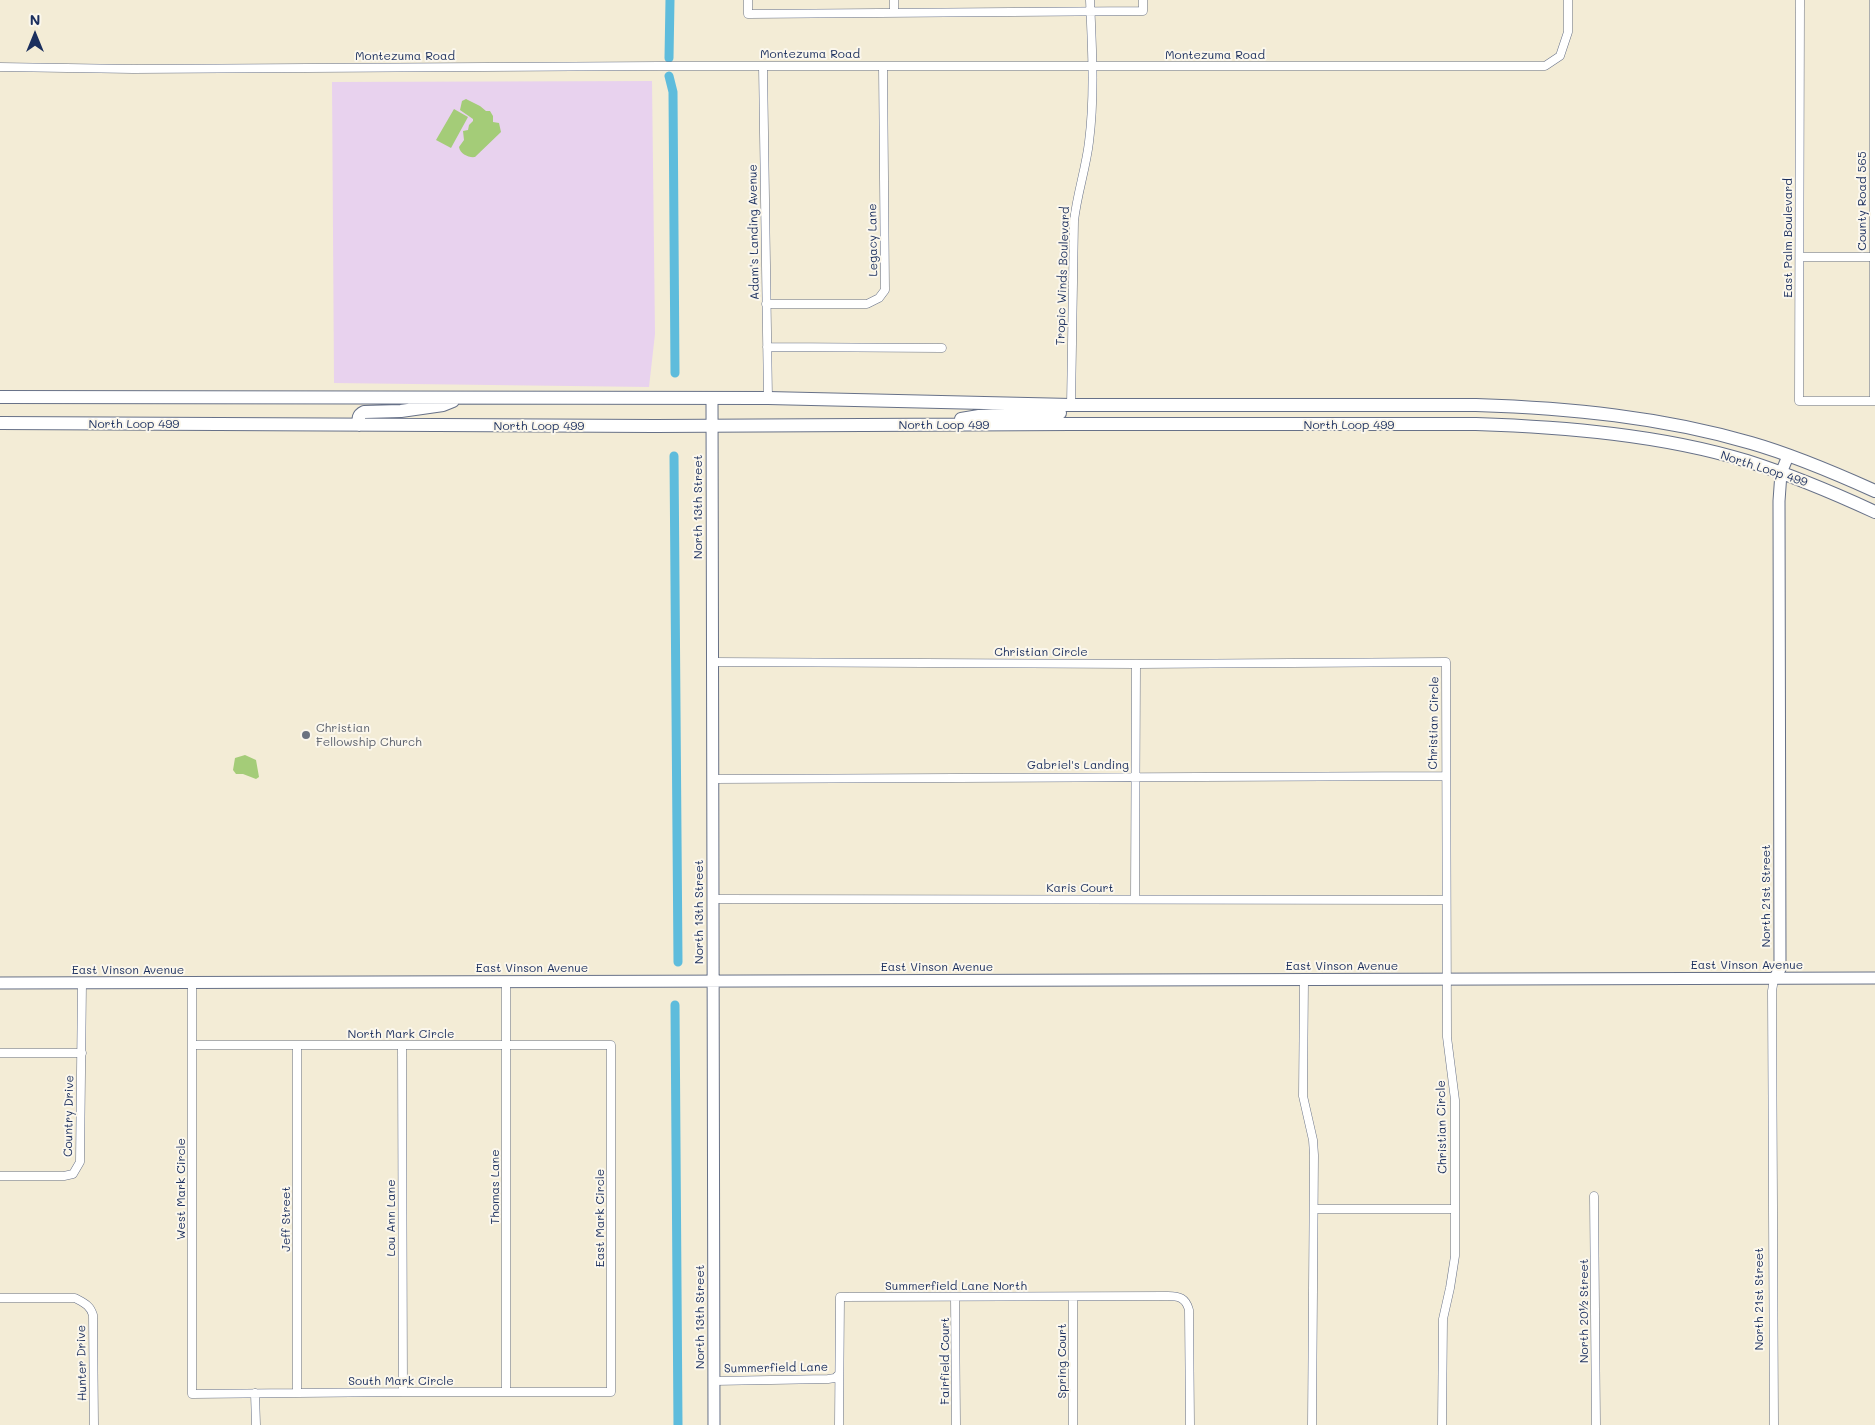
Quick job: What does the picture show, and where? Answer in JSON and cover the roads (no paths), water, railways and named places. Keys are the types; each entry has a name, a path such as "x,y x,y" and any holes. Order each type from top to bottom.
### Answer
{"main road":[{"name":"North Loop 499","path":"0,397 768,398 1071,405 1476,405 1536,407 1615,415 1689,428 1752,443 1852,480 1875,491"},
{"path":"359,425 358,418 364,412 420,409 443,405 462,397"},
{"path":"931,425 979,416 1066,413 1071,405"},
{"name":"North Loop 499","path":"0,423 712,426 1476,424 1534,426 1613,434 1685,446 1746,461 1844,497 1875,512"}],"street":[{"path":"748,0 748,14 1143,11 1143,0"},
{"path":"894,0 894,13"},
{"name":"Tropic Winds Boulevard","path":"1071,405 1074,221 1077,197 1089,144 1092,66 1090,0"},
{"name":"Montezuma Road","path":"0,67 133,69 763,66 1545,66 1560,56 1568,32 1568,0"},
{"name":"East Palm Boulevard","path":"1800,0 1800,401 1874,401"},
{"name":"County Road 565","path":"1874,0 1874,401"},
{"name":"Adam's Landing Avenue","path":"763,66 768,398"},
{"name":"Legacy Lane","path":"766,304 867,304 879,298 885,290 883,66"},
{"path":"1800,257 1874,257"},
{"path":"767,347 942,348"},
{"name":"North 13th Street","path":"712,398 714,1425"},
{"name":"North 21st Street","path":"1774,1425 1772,991 1774,979 1780,969 1778,543 1781,473 1788,456"},
{"name":"Christian Circle","path":"712,662 1136,664 1446,662 1447,1037 1455,1100 1455,1256 1443,1318 1442,1425"},
{"path":"1135,899 1136,664"},
{"name":"Gabriel's Landing","path":"712,779 1445,776"},
{"name":"Karis Court","path":"713,900 1446,900"},
{"name":"East Vinson Avenue","path":"0,983 192,984 1875,978"},
{"path":"1304,980 1303,1096 1313,1140 1312,1425"},
{"name":"Thomas Lane","path":"506,982 506,1392"},
{"name":"Country Drive","path":"0,1176 64,1176 73,1174 80,1162 82,983"},
{"name":"West Mark Circle","path":"192,984 192,1394"},
{"name":"North Mark Circle","path":"192,1045 611,1045"},
{"name":"Jeff Street","path":"297,1045 297,1393"},
{"name":"Lou Ann Lane","path":"402,1045 403,1392"},
{"name":"East Mark Circle","path":"611,1045 611,1392"},
{"path":"0,1053 82,1053"},
{"name":"North 20½ Street","path":"1594,1196 1596,1425"},
{"path":"1314,1209 1455,1209"},
{"path":"1073,1297 1168,1296 1180,1297 1184,1300 1187,1304 1189,1318 1190,1425"},
{"name":"Summerfield Lane North","path":"838,1375 840,1370 840,1297 1073,1297"},
{"name":"Fairfield Court","path":"955,1297 956,1425"},
{"name":"Spring Court","path":"1073,1297 1074,1425"},
{"name":"Hunter Drive","path":"0,1298 75,1298 86,1303 91,1308 93,1315 94,1425"},
{"path":"838,1375 839,1425"},
{"name":"Summerfield Lane","path":"714,1381 828,1379 835,1378 838,1375"},
{"name":"South Mark Circle","path":"192,1394 611,1392"},
{"path":"255,1393 256,1425"}],"waterway":[{"path":"669,58 670,0"},
{"path":"669,76 673,92 675,373"},
{"path":"674,456 678,962"},
{"path":"675,1005 678,1425"}],"place":[{"name":"Christian Fellowship Church","path":"306,735"}]}
